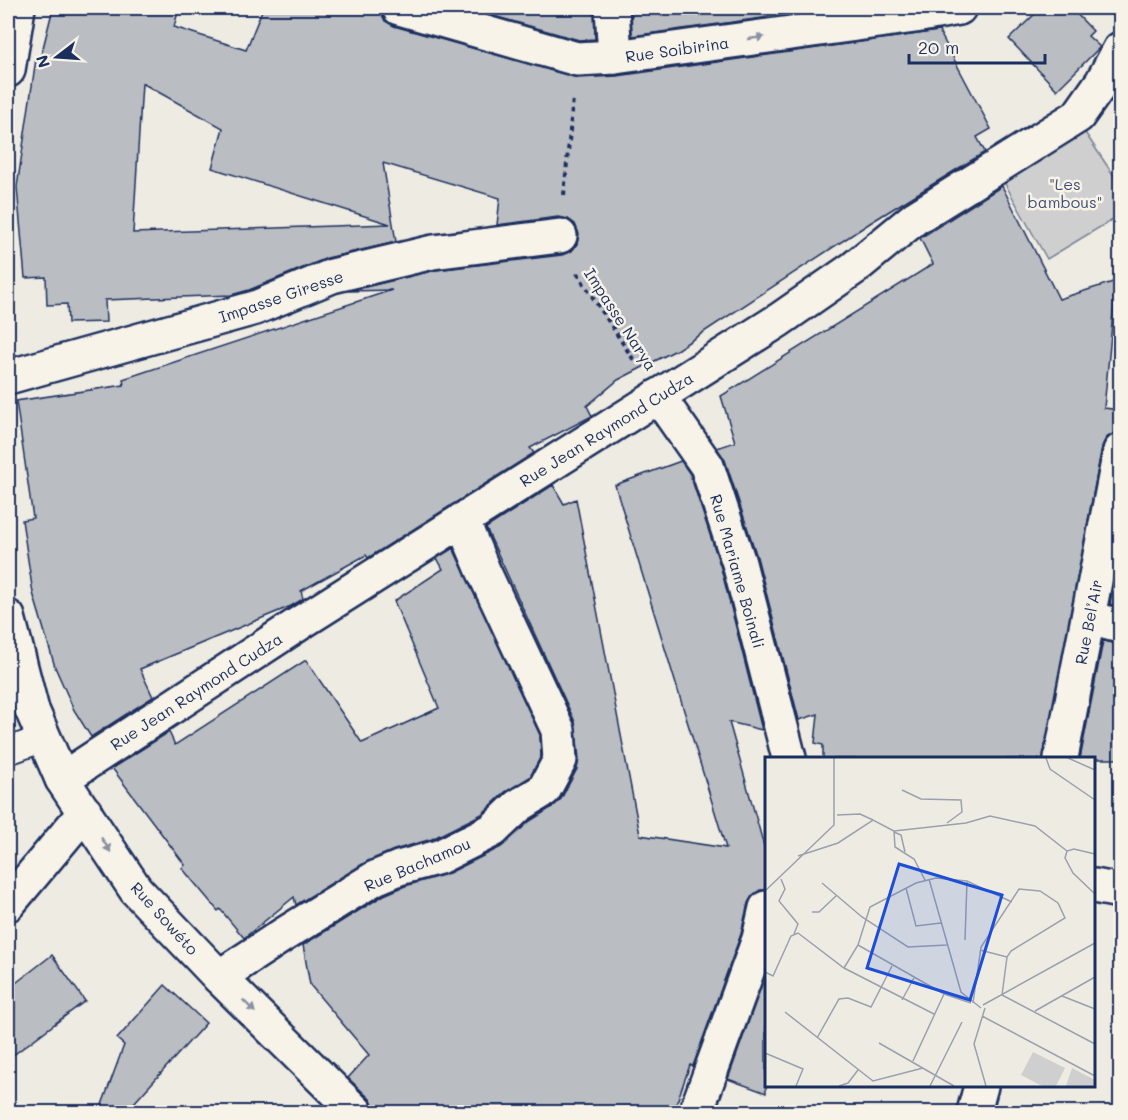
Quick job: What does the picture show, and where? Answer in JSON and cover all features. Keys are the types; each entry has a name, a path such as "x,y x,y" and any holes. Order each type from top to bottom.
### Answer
{"street":[{"path":"8,70 18,8"},
{"name":"Rue Soibirina","path":"399,8 577,59 615,57 959,8"},
{"path":"612,8 615,57"},
{"name":"Rue Jean Raymond Cudza","path":"62,779 462,520 779,320 854,268 915,218 1078,116 1102,82 1120,50"},
{"name":"Impasse Giresse","path":"8,377 255,308 332,276 434,252 562,245"},
{"name":"Rue Mariame Boinali","path":"658,396 706,466 739,563 788,757"},
{"name":"Rue Bel’Air","path":"1061,757 1120,451"},
{"name":"Rue Bachamou","path":"219,977 375,878 399,868 439,857 493,830 518,806 544,790 560,760 558,730 462,520"},
{"name":"Rue Sowéto","path":"8,616 32,710 62,779 136,890 219,977 356,1113"},
{"path":"1089,618 1120,626"},
{"path":"8,904 85,812"},
{"path":"1095,886 1120,891"},
{"path":"696,1113 759,939 765,912"},
{"path":"974,1113 981,1087"}],"lane":[{"path":"8,751 44,738"}],"path":[{"path":"562,245 577,59"},
{"name":"Impasse Narya","path":"562,245 658,396"}],"green space":[{"name":"\"Les bambous\"","path":"1082,128 1120,185 1120,215 1047,259 999,173"}],"building":[{"path":"53,8 179,8 174,27 246,50 263,8 381,8 385,21 394,26 578,78 617,76 939,31 991,129 977,137 985,152 870,223 678,349 618,380 587,406 592,416 530,448 534,453 368,558 366,555 301,591 303,599 291,606 140,669 153,697 91,737 74,710 55,667 33,593 22,520 33,518 16,401 124,385 123,379 392,290 349,291 436,270 562,255 572,251 577,244 579,234 575,224 568,219 558,217 497,225 500,198 383,163 396,242 327,258 249,290 231,295 105,300 106,322 68,323 67,304 47,305 46,277 25,278 17,187 36,59 40,60","holes":["142,83 223,128 212,168 390,224 133,233"]},
{"path":"465,8 594,8 595,39 579,40"},
{"path":"631,8 775,8 777,16 632,36"},
{"path":"1041,8 1071,8 1093,31 1088,36 1100,47 1057,90 1009,39"},
{"path":"1002,186 1059,299 1116,281 1104,408 1120,410 1120,433 1106,438 1102,447 1043,757 823,757 823,745 815,743 818,714 799,720 757,557 725,460 717,448 735,442 721,396 933,264 920,238"},
{"path":"681,461 690,474 721,568 762,730 729,722 765,849 765,890 760,890 753,895 748,903 741,934 693,1066 690,1065 673,1113 374,1113 374,1106 370,1099 348,1078 369,1055 310,985 303,945 384,895 405,886 447,874 501,847 530,821 561,799 577,769 579,759 575,722 486,528 553,485 564,504 576,499 640,835 726,848 615,485"},
{"path":"453,548 540,735 541,756 530,777 505,792 482,814 432,839 394,850 368,861 296,905 294,897 244,938 182,868 185,865 112,768 169,732 175,745 306,660 362,743 439,708 394,601 443,569 437,558"},
{"path":"1120,548 1120,607 1110,604"},
{"path":"1103,641 1120,644 1120,759 1080,757"},
{"path":"52,955 85,1001 8,1059 8,989"},
{"path":"765,976 766,1093 728,1079"},
{"path":"165,985 206,1023 125,1113 99,1113 124,1045 117,1039"}]}
